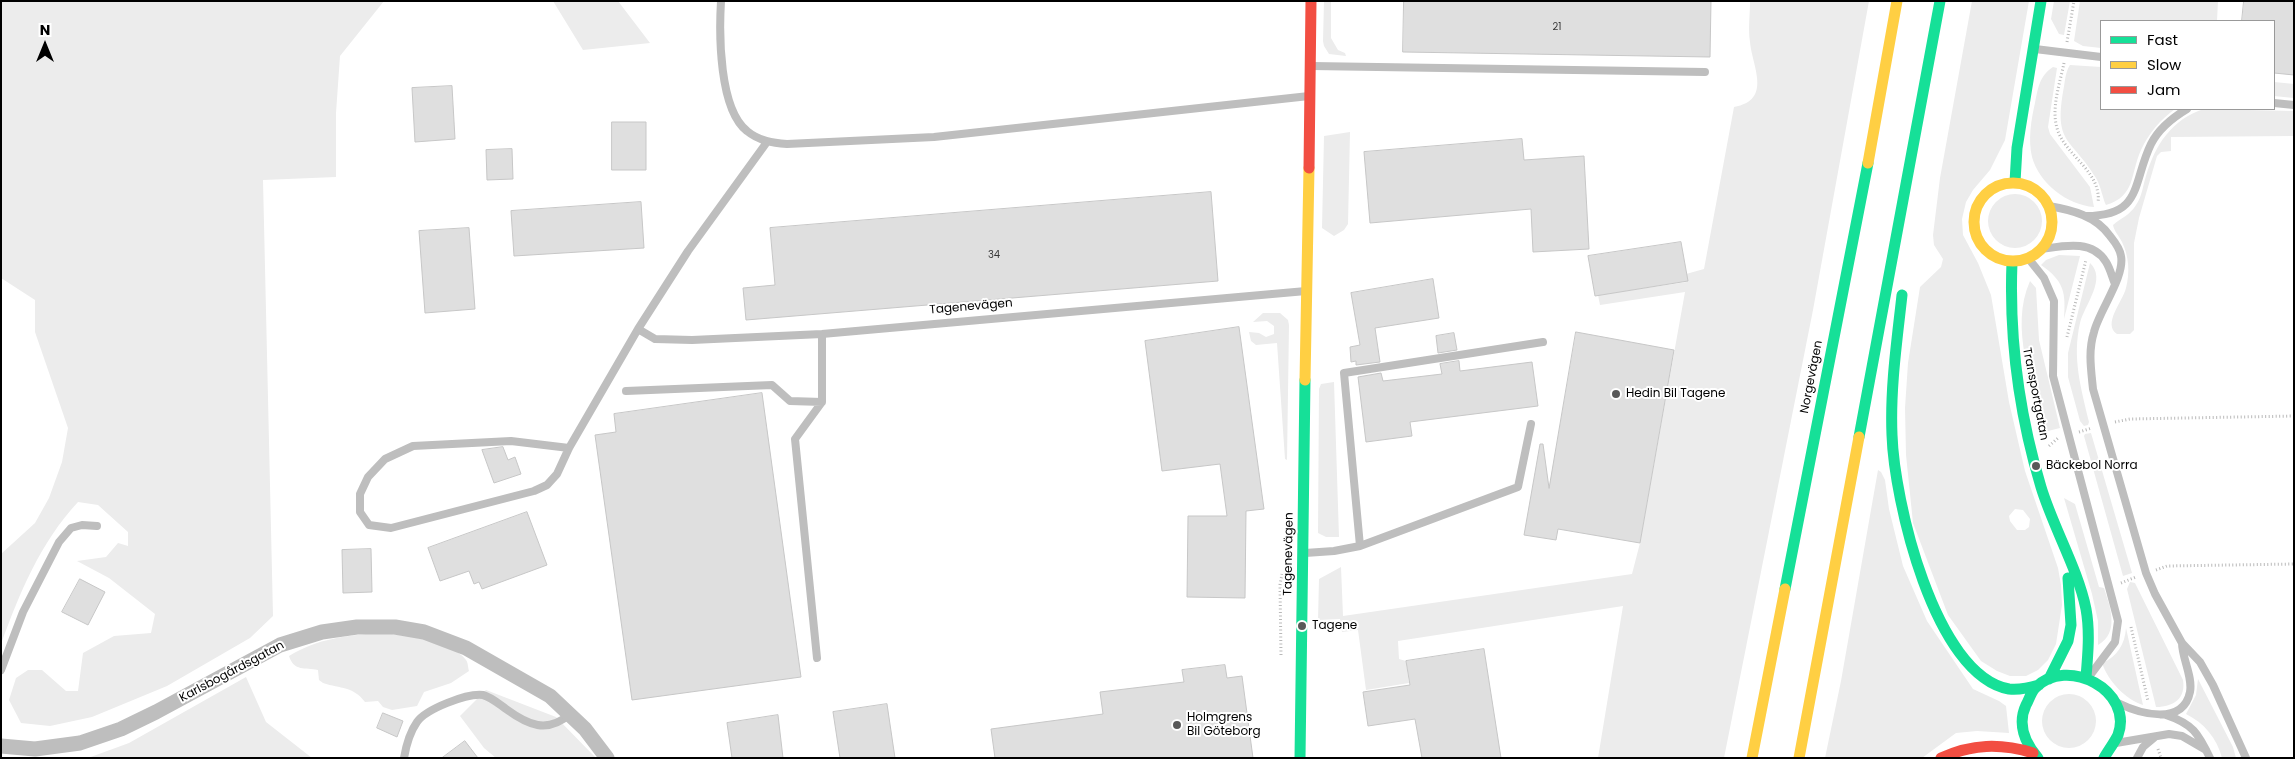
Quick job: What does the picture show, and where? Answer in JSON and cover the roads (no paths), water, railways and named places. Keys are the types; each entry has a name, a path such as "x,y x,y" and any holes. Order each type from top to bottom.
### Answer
{"main road":[{"name":"Tagenevägen","path":"1300,758 1311,1"},
{"name":"Norgevägen","path":"1752,758 1868,162 1896,1"},
{"path":"1798,758 1940,1"},
{"path":"2015,182 2017,148 2041,1"},
{"path":"1905,257 1916,131"},
{"path":"2015,182 2036,189 2049,206 2052,226 2049,238 2042,249 2028,258 2012,262 1994,257 1978,239 1974,220 1976,208 1991,189 2005,183 2015,182"},
{"name":"Transportgatan","path":"2012,262 2010,312 2016,378 2040,480 2066,556 2081,588 2087,616 2089,640 2088,677"},
{"path":"1902,286 1893,404 1893,453 1907,534 1916,568 1929,600 1965,659 1979,674 1993,683 2007,688 2022,689 2068,674 2088,677 2104,687 2114,701 2119,718 2117,735 2110,752"},
{"name":"Transportgatan","path":"2035,755 2024,737 2022,719 2027,702 2044,682 2068,642 2071,625 2066,556"},
{"path":"1941,758 1966,748 1984,744 2013,746 2035,755"}],"street":[{"name":"Karlsbogårdsgatan","path":"1,746 35,749 88,740 121,729 156,712 280,645 322,632 357,627 395,627 424,632 466,648 550,696 585,729 608,758"}],"lane":[{"path":"721,1 720,27 725,83 734,113 746,131 767,142 787,144 934,137 1310,96"},
{"path":"2033,49 2100,57"},
{"path":"1310,66 1705,72"},
{"path":"2275,103 2294,105"},
{"path":"2086,216 2114,214 2126,204 2134,193 2148,151 2156,135 2172,118 2185,110"},
{"path":"569,448 510,441 413,446 385,459 368,478 360,494 360,512 369,525 391,528 534,491 547,485 557,474 569,448 638,329 688,251 767,142"},
{"path":"2049,206 2086,216 2103,226 2116,244 2121,256 2115,284 2094,330 2090,361 2093,389 2146,573 2155,594 2182,643 2200,662 2235,729 2246,758"},
{"path":"2042,249 2073,245 2088,248 2099,254 2106,262 2115,284"},
{"path":"2028,258 2044,278 2054,301 2053,376 2118,622 2115,642 2088,677"},
{"name":"Tagenevägen","path":"638,329 655,339 692,340 822,334 1308,290"},
{"path":"817,658 795,439 822,402 822,334"},
{"path":"1360,546 1344,373 1542,342"},
{"path":"626,391 772,385 790,402 822,402"},
{"path":"1303,554 1360,546 1518,487 1531,424"},
{"path":"1,670 22,612 60,542 71,528 82,525 97,526"},
{"path":"2166,715 2179,710 2190,692 2190,682 2182,654 2182,643"},
{"path":"404,758 406,745 418,721 465,695 483,695 536,725 553,726 570,714"},
{"path":"2114,701 2131,710 2166,715 2190,725 2200,736 2210,758"},
{"path":"2110,752 2155,736 2170,734 2182,736 2206,750"},
{"path":"2137,758 2143,746 2155,736"}],"place":[{"name":"Hedin Bil Tagene","path":"1616,394"},
{"name":"Bäckebol Norra","path":"2036,466"},
{"name":"Tagene","path":"1302,626"},
{"name":"Holmgrens Bil Göteborg","path":"1177,725"}]}
